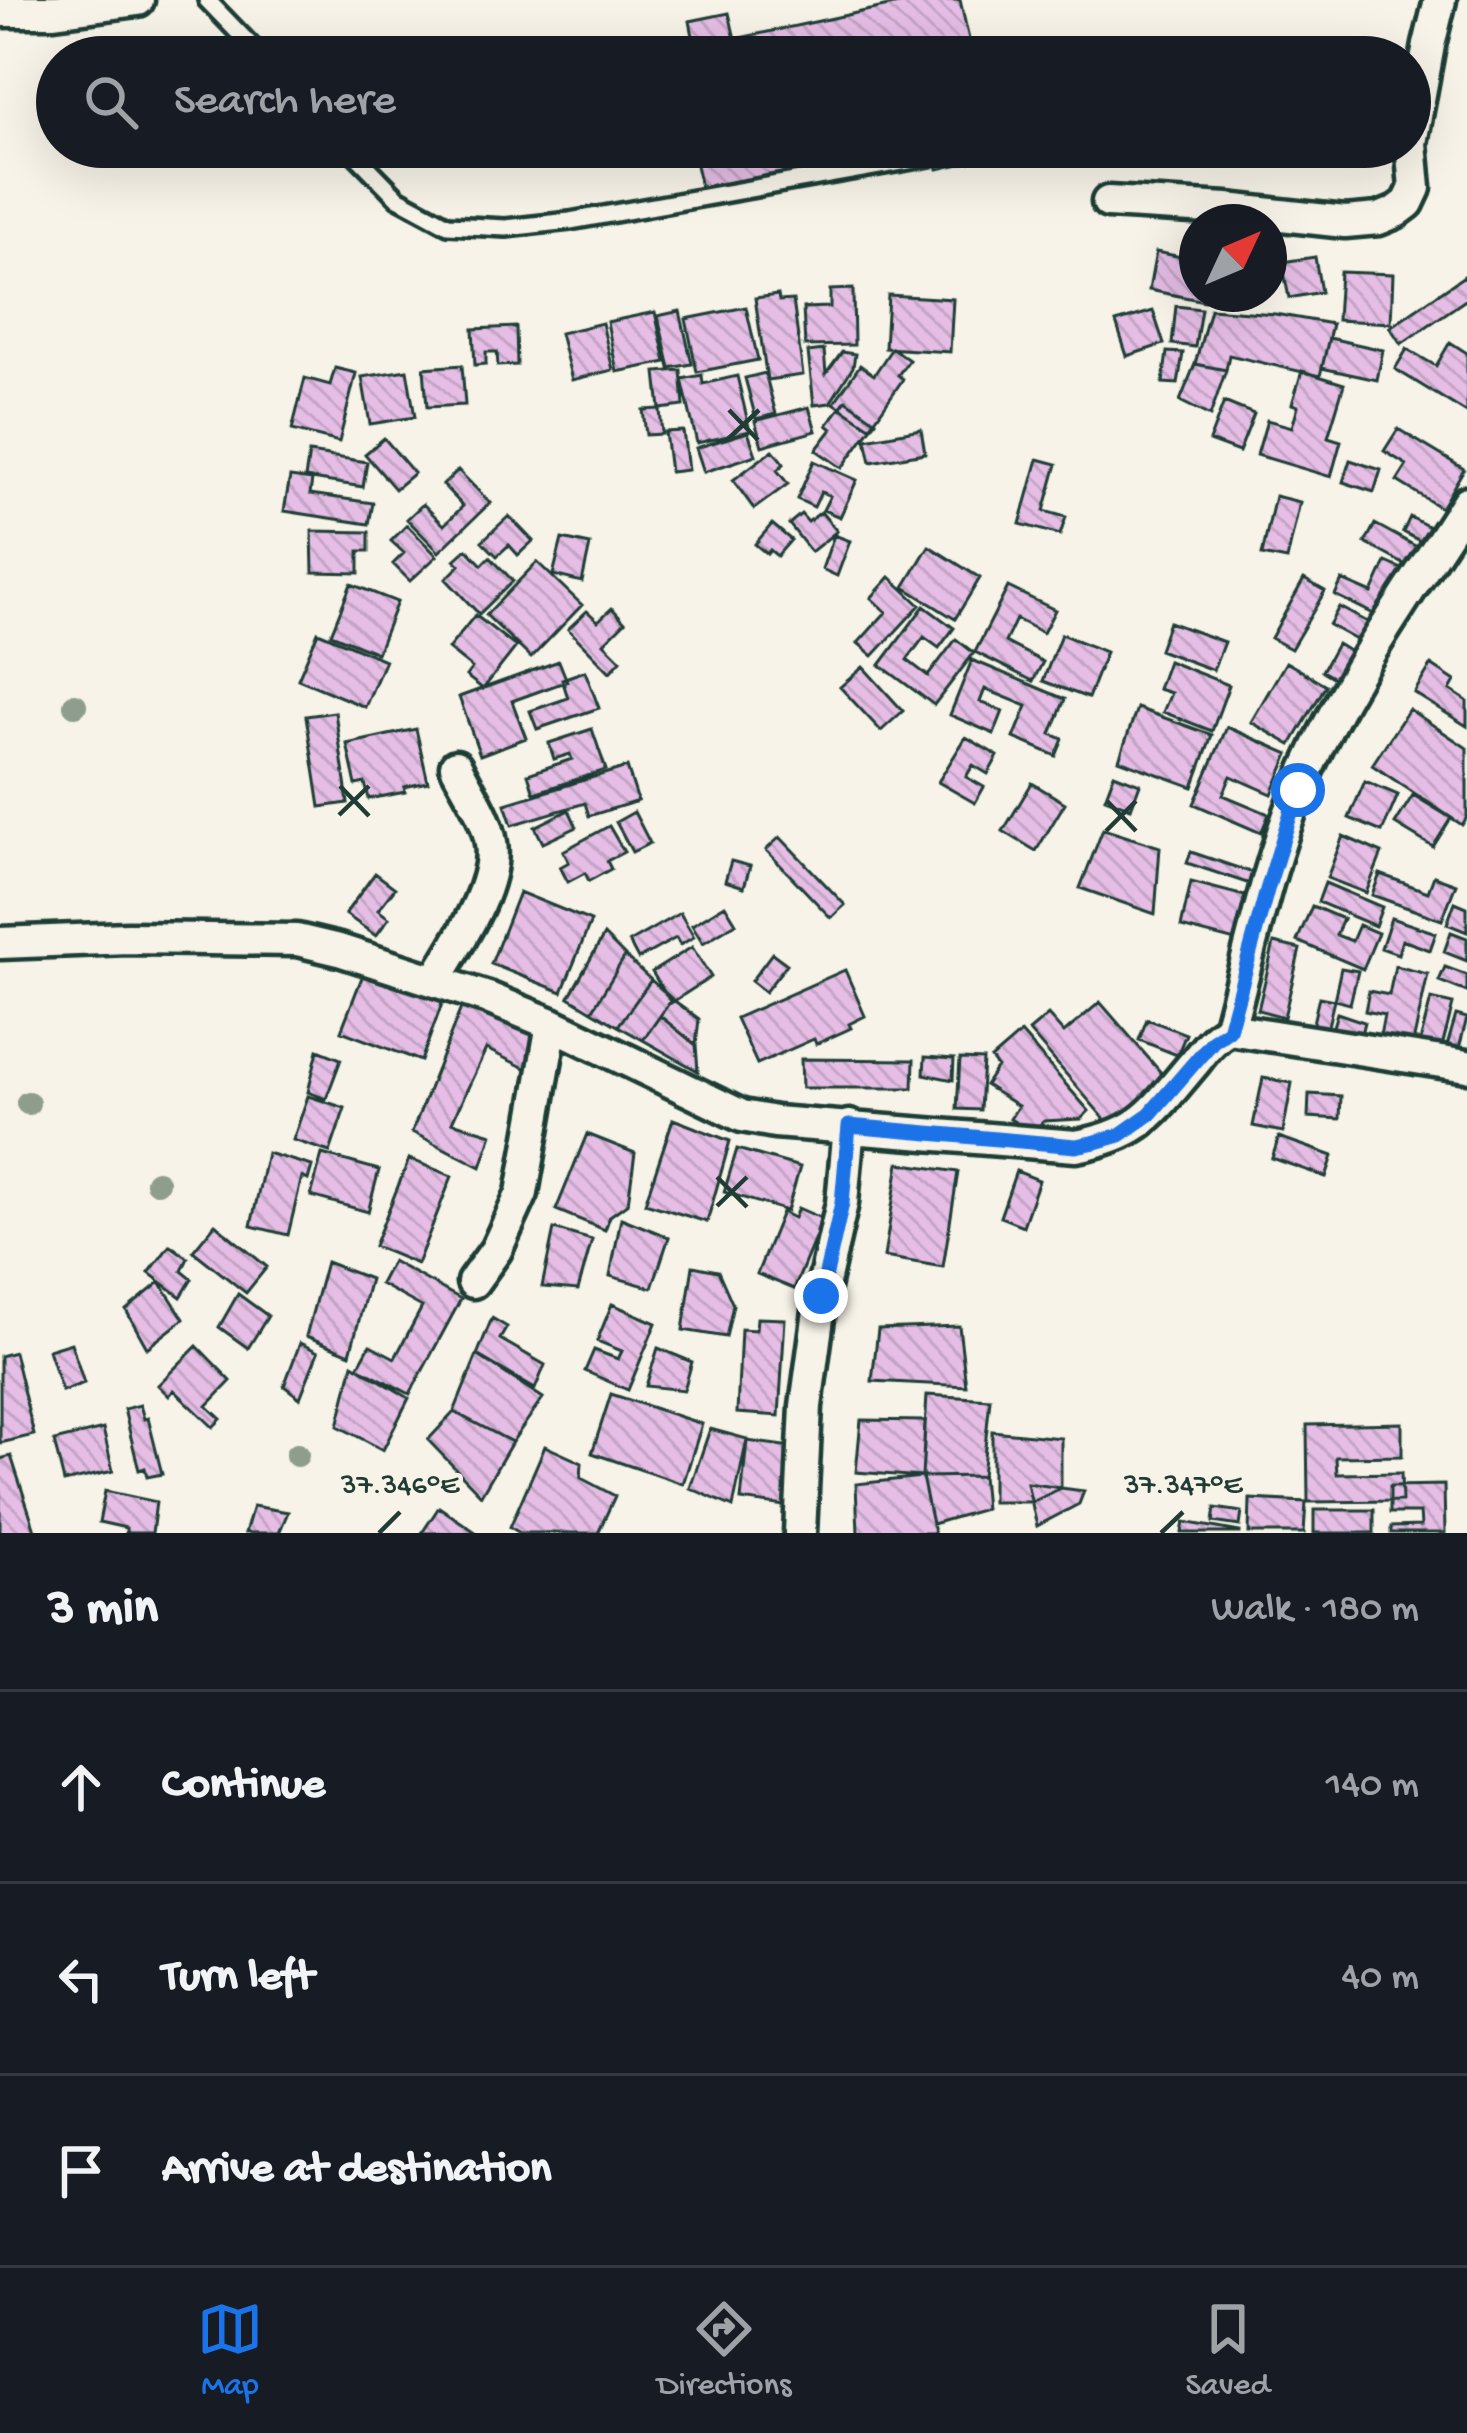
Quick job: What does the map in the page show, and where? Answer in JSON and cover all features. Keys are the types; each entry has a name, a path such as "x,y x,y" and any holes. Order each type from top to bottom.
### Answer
{"street":[{"path":"0,11 54,11 138,0"},
{"path":"1431,41 1439,0"},
{"path":"1108,202 1227,208 1345,222 1379,219 1408,202 1415,188 1413,168"},
{"path":"0,944 128,938 297,940 435,981 552,1024 742,1116 1076,1146 1120,1135 1150,1114 1213,1041 1229,1030 1298,790 1343,698 1467,502"},
{"path":"435,981 470,923 491,860 491,841 456,766"},
{"path":"473,1282 496,1250 522,1193 552,1024"},
{"path":"1229,1030 1467,1066"},
{"path":"800,1533 806,1406 821,1296 842,1203 849,1126"}],"lane":[{"path":"207,0 242,36"},
{"path":"368,168 398,199 448,225 506,228 868,168"}],"building":[{"path":"897,0 960,0 968,36 749,36 898,4"},
{"path":"729,13 734,36 693,36 690,21"},
{"path":"697,168 811,168 702,192"},
{"path":"1156,252 1179,256 1179,296 1149,290"},
{"path":"1315,257 1321,292 1289,298 1287,261"},
{"path":"1340,272 1393,274 1391,323 1337,320"},
{"path":"1464,276 1467,299 1401,344 1390,327"},
{"path":"853,289 854,345 805,346 803,308 830,307 830,290"},
{"path":"778,295 779,301 793,300 803,375 767,380 755,298"},
{"path":"888,295 953,299 950,352 885,348"},
{"path":"1176,306 1179,312 1201,312 1195,347 1172,344"},
{"path":"746,307 758,360 697,372 686,319"},
{"path":"680,311 692,364 670,368 658,316"},
{"path":"1153,311 1164,344 1127,356 1116,322"},
{"path":"655,312 666,362 617,372 607,322"},
{"path":"1209,312 1275,314 1332,324 1320,376 1229,355 1226,370 1195,364"},
{"path":"602,323 613,370 572,380 560,333"},
{"path":"516,327 517,365 498,366 497,352 486,352 486,364 475,365 473,329"},
{"path":"1329,338 1383,350 1377,380 1322,368"},
{"path":"1450,342 1467,353 1467,413 1395,369 1407,349 1436,366"},
{"path":"892,348 909,360 898,375 903,379 870,427 834,403 860,365 874,375"},
{"path":"824,350 826,374 842,352 855,354 853,367 830,403 814,405 808,352"},
{"path":"1167,352 1183,353 1178,384 1163,383"},
{"path":"1195,364 1226,370 1210,416 1180,401"},
{"path":"462,365 465,405 427,407 424,368"},
{"path":"335,368 356,373 339,442 292,430 305,378 330,385"},
{"path":"407,370 415,417 370,424 362,377"},
{"path":"681,370 684,406 660,409 656,372"},
{"path":"1302,371 1344,384 1328,437 1341,441 1331,477 1257,455 1267,420 1292,427 1298,406 1292,404"},
{"path":"765,373 776,414 756,419 745,378"},
{"path":"702,375 703,384 737,376 750,431 697,443 682,379"},
{"path":"846,400 876,421 842,468 816,450"},
{"path":"1224,402 1254,414 1239,452 1209,441"},
{"path":"809,407 816,431 762,446 755,421"},
{"path":"660,409 662,434 646,435 643,410"},
{"path":"921,429 925,453 871,462 866,439"},
{"path":"1398,429 1464,469 1441,508 1397,481 1407,465 1384,451"},
{"path":"683,431 688,470 670,472 665,432"},
{"path":"748,432 756,455 704,472 696,448"},
{"path":"384,438 414,473 395,489 365,454"},
{"path":"773,450 784,464 777,470 788,484 754,509 733,480"},
{"path":"309,453 367,462 363,487 305,478"},
{"path":"1038,459 1057,464 1044,511 1066,517 1060,535 1020,524"},
{"path":"1350,460 1381,470 1374,492 1343,482"},
{"path":"814,461 857,480 840,517 823,510 830,496 821,492 814,507 797,499"},
{"path":"458,470 490,503 439,552 407,519 423,504 444,525 463,506 443,485"},
{"path":"290,477 312,480 310,494 373,503 369,524 284,511"},
{"path":"1275,496 1300,502 1287,560 1262,555"},
{"path":"821,512 837,531 811,552 789,524 801,514 808,522"},
{"path":"509,516 533,541 518,555 509,545 497,556 482,541"},
{"path":"1410,517 1441,533 1434,548 1403,532"},
{"path":"772,524 791,540 777,556 755,544"},
{"path":"1375,524 1421,549 1411,568 1365,543"},
{"path":"407,525 437,556 410,581 393,564 404,553 391,541"},
{"path":"312,531 369,532 369,551 359,551 359,573 313,572"},
{"path":"834,535 850,541 837,576 822,569"},
{"path":"562,539 590,545 582,582 553,575"},
{"path":"929,546 980,578 955,619 904,587"},
{"path":"467,549 482,565 490,557 513,581 479,614 446,579"},
{"path":"537,562 582,605 531,658 486,615"},
{"path":"1386,562 1402,569 1380,617 1335,595 1342,580 1372,593"},
{"path":"890,577 920,605 873,656 858,643 886,612 871,598"},
{"path":"1304,579 1325,591 1291,649 1271,638"},
{"path":"351,584 397,602 377,653 331,634"},
{"path":"1008,587 1055,610 1043,633 1016,619 1005,642 1043,662 1033,681 975,652"},
{"path":"924,606 954,628 939,648 924,637 907,660 928,676 956,639 974,653 934,705 880,665"},
{"path":"1339,607 1377,627 1367,646 1329,625"},
{"path":"612,608 625,622 604,643 621,660 610,672 568,629 587,611 598,621"},
{"path":"475,615 516,647 483,689 466,676 472,668 448,649"},
{"path":"1169,622 1224,642 1213,670 1159,650"},
{"path":"318,632 385,660 365,707 298,679"},
{"path":"1061,634 1106,652 1088,698 1043,681"},
{"path":"1337,644 1355,655 1339,681 1322,671"},
{"path":"972,660 1065,699 1051,734 1063,739 1056,756 1014,738 1027,706 985,689 980,702 1003,711 994,734 950,715"},
{"path":"559,661 567,681 512,701 526,738 480,755 459,697"},
{"path":"1168,661 1229,685 1212,731 1163,712 1171,693 1158,689"},
{"path":"1286,662 1326,685 1291,745 1251,722"},
{"path":"1431,665 1455,681 1450,690 1467,701 1467,726 1414,693"},
{"path":"863,667 903,711 881,731 840,687"},
{"path":"585,671 599,708 537,729 530,711 568,698 562,679"},
{"path":"1137,708 1212,735 1193,787 1119,760"},
{"path":"1409,709 1467,748 1467,817 1462,825 1372,765"},
{"path":"335,712 348,803 320,807 306,716"},
{"path":"1227,727 1289,754 1272,794 1231,776 1223,795 1269,814 1261,833 1194,804"},
{"path":"416,729 428,782 369,799 365,783 356,785 347,744"},
{"path":"592,729 606,770 534,793 528,774 572,759 570,754 554,759 549,743"},
{"path":"966,737 998,756 988,774 973,765 966,777 984,787 975,803 938,782"},
{"path":"627,767 638,801 589,816 585,803 512,825 505,804"},
{"path":"1114,774 1140,784 1131,808 1105,798"},
{"path":"1365,781 1398,795 1382,832 1349,818"},
{"path":"1032,783 1065,803 1036,851 1003,831"},
{"path":"1413,795 1451,818 1433,847 1395,824"},
{"path":"569,810 577,827 543,843 535,827"},
{"path":"634,812 650,843 632,852 616,822"},
{"path":"609,826 624,852 607,861 611,869 589,881 585,873 568,882 560,867 569,862 563,851"},
{"path":"1103,829 1160,847 1155,914 1080,888"},
{"path":"1343,836 1382,853 1366,893 1327,878"},
{"path":"780,837 845,905 831,918 766,850"},
{"path":"1191,852 1262,876 1259,887 1187,863"},
{"path":"731,861 750,866 744,887 725,881"},
{"path":"375,873 395,888 378,910 389,918 376,936 345,914"},
{"path":"1380,874 1428,892 1434,876 1456,884 1442,920 1372,895"},
{"path":"1191,882 1245,896 1235,941 1181,927"},
{"path":"1325,883 1382,907 1375,926 1318,902"},
{"path":"519,892 591,921 562,992 491,964"},
{"path":"1455,902 1467,907 1467,932 1447,924"},
{"path":"725,905 736,923 703,943 692,925"},
{"path":"1312,906 1343,919 1336,935 1352,941 1359,925 1378,933 1363,969 1297,941"},
{"path":"680,913 694,937 680,945 676,938 638,959 629,942"},
{"path":"1391,918 1436,933 1430,950 1402,940 1398,954 1381,948"},
{"path":"1451,932 1467,938 1467,961 1444,952"},
{"path":"604,935 625,956 592,1011 569,997"},
{"path":"1274,943 1300,949 1284,1017 1258,1010"},
{"path":"692,947 711,977 671,1003 652,972"},
{"path":"772,953 787,964 765,992 751,981"},
{"path":"625,956 651,980 618,1026 592,1011"},
{"path":"1395,966 1428,974 1413,1043 1380,1036 1384,1015 1365,1011 1369,991 1389,995"},
{"path":"1445,967 1467,975 1467,992 1439,981"},
{"path":"1341,968 1358,971 1350,1004 1334,1000"},
{"path":"845,970 865,1016 816,1044 814,1039 757,1064 736,1018"},
{"path":"364,972 443,1001 421,1061 341,1031"},
{"path":"651,980 672,999 643,1040 618,1026"},
{"path":"1319,997 1334,1000 1325,1039 1310,1036"},
{"path":"465,998 542,1027 529,1070 486,1049 452,1122 492,1134 481,1167 412,1132"},
{"path":"672,999 699,1019 696,1045 660,1016"},
{"path":"1431,999 1453,1004 1442,1047 1420,1042"},
{"path":"1100,1002 1170,1083 1114,1130 1029,1031 1048,1015 1064,1033"},
{"path":"1337,1013 1364,1022 1360,1038 1332,1030"},
{"path":"1456,1015 1467,1018 1457,1056 1445,1053"},
{"path":"660,1016 696,1045 698,1071 643,1040"},
{"path":"1147,1019 1186,1034 1177,1055 1139,1040"},
{"path":"1021,1033 1089,1111 1081,1119 1044,1121 1032,1132 1010,1119 1018,1106 985,1085 997,1067 991,1059"},
{"path":"318,1050 341,1059 326,1099 308,1092"},
{"path":"925,1057 954,1059 953,1080 924,1074"},
{"path":"801,1059 914,1060 913,1088 802,1088"},
{"path":"960,1059 983,1060 980,1110 957,1109"},
{"path":"1263,1078 1292,1083 1283,1132 1253,1126"},
{"path":"1309,1094 1341,1096 1340,1119 1308,1117"},
{"path":"308,1096 345,1108 330,1152 293,1140"},
{"path":"673,1119 730,1141 707,1222 645,1203"},
{"path":"587,1134 635,1153 628,1203 610,1216 605,1230 556,1210"},
{"path":"1279,1137 1333,1156 1326,1177 1272,1158"},
{"path":"737,1149 800,1167 787,1211 724,1192"},
{"path":"267,1153 312,1166 308,1180 302,1177 288,1235 251,1226"},
{"path":"322,1154 379,1170 368,1212 311,1196"},
{"path":"409,1159 452,1176 417,1264 374,1246"},
{"path":"899,1163 958,1172 943,1267 884,1257"},
{"path":"1016,1171 1039,1180 1023,1226 1000,1217"},
{"path":"798,1208 823,1219 794,1289 757,1274 782,1212 794,1218"},
{"path":"621,1218 669,1237 652,1288 610,1276"},
{"path":"215,1224 267,1267 246,1293 193,1251"},
{"path":"554,1229 592,1240 578,1290 542,1287"},
{"path":"170,1245 188,1258 182,1271 192,1279 181,1297 149,1273"},
{"path":"392,1261 461,1299 410,1394 358,1367 370,1345 395,1358 422,1307 380,1284"},
{"path":"326,1262 370,1279 350,1354 306,1336"},
{"path":"693,1266 718,1271 733,1305 726,1337 683,1330"},
{"path":"160,1282 184,1319 147,1348 126,1310"},
{"path":"238,1294 268,1316 248,1348 219,1327"},
{"path":"612,1304 656,1323 628,1390 585,1371 594,1350 618,1359 622,1351 597,1341"},
{"path":"492,1318 507,1327 500,1339 545,1365 535,1389 477,1355"},
{"path":"757,1318 785,1319 779,1416 737,1413 741,1329 756,1330"},
{"path":"959,1326 966,1386 872,1381 878,1329"},
{"path":"71,1343 84,1383 62,1391 48,1350"},
{"path":"300,1343 318,1352 300,1398 284,1386"},
{"path":"197,1346 231,1381 207,1406 221,1419 213,1427 174,1390 169,1396 158,1385"},
{"path":"658,1348 692,1362 684,1390 646,1386"},
{"path":"14,1352 34,1435 0,1443 0,1356"},
{"path":"477,1355 543,1398 512,1442 454,1412"},
{"path":"353,1364 409,1398 383,1450 338,1426"},
{"path":"611,1394 702,1424 683,1484 592,1453"},
{"path":"927,1395 990,1399 982,1476 922,1477"},
{"path":"140,1405 144,1419 148,1418 162,1474 147,1477 145,1468 139,1470 124,1409"},
{"path":"454,1412 512,1442 481,1495 428,1440"},
{"path":"861,1420 925,1421 922,1477 856,1472"},
{"path":"1402,1423 1402,1456 1336,1457 1337,1474 1401,1473 1402,1501 1308,1502 1307,1425"},
{"path":"103,1429 113,1471 64,1482 54,1441"},
{"path":"710,1429 747,1439 733,1507 690,1488"},
{"path":"992,1431 1061,1438 1061,1488 1032,1502 992,1502"},
{"path":"747,1441 792,1447 785,1506 741,1500"},
{"path":"545,1446 582,1463 581,1478 615,1496 598,1533 520,1533 510,1527"},
{"path":"11,1456 36,1533 0,1533 0,1459"},
{"path":"982,1476 985,1509 932,1524 922,1477"},
{"path":"922,1477 934,1533 858,1533 856,1484"},
{"path":"1027,1483 1084,1491 1079,1504 1037,1526"},
{"path":"1444,1485 1445,1533 1391,1533 1391,1527 1421,1526 1420,1513 1390,1513 1390,1486"},
{"path":"105,1491 156,1502 152,1533 126,1533 126,1528 99,1522"},
{"path":"1250,1499 1306,1502 1304,1533 1249,1533"},
{"path":"253,1506 288,1512 279,1533 245,1533"},
{"path":"439,1507 477,1533 422,1533"},
{"path":"1215,1508 1242,1512 1240,1526 1213,1522"},
{"path":"1314,1510 1374,1510 1374,1533 1314,1533"},
{"path":"1184,1522 1240,1532 1240,1533 1182,1533"}],"route":[{"path":"821,1296 842,1203 849,1126 1076,1146 1120,1135 1150,1114 1213,1041 1229,1030 1298,790"}]}
